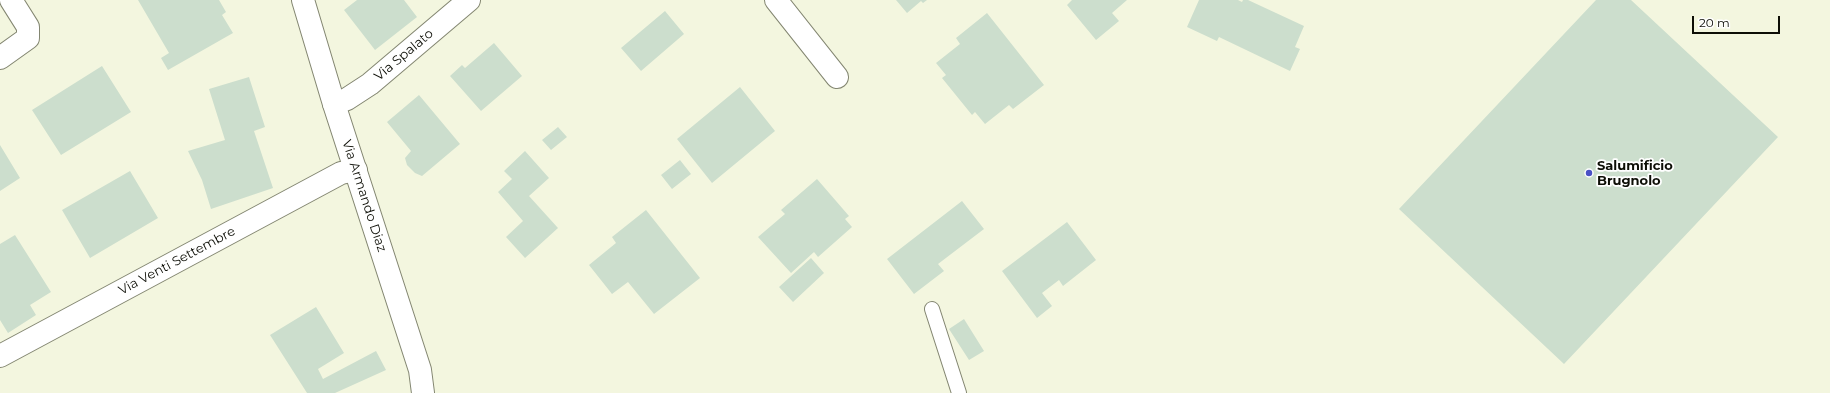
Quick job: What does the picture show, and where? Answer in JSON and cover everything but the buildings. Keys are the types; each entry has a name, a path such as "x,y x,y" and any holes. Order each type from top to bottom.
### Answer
{"street":[{"path":"0,58 25,42 28,38 28,27 11,0"},
{"name":"Via Armando Diaz","path":"303,0 334,104 420,370 423,393"},
{"name":"Via Spalato","path":"334,104 347,99 370,84 469,0"},
{"path":"776,0 837,78"},
{"name":"Via Venti Settembre","path":"0,356 341,173 356,170"}],"lane":[{"path":"932,309 959,393"}],"place":[{"name":"Salumificio Brugnolo","path":"1589,173"}]}
